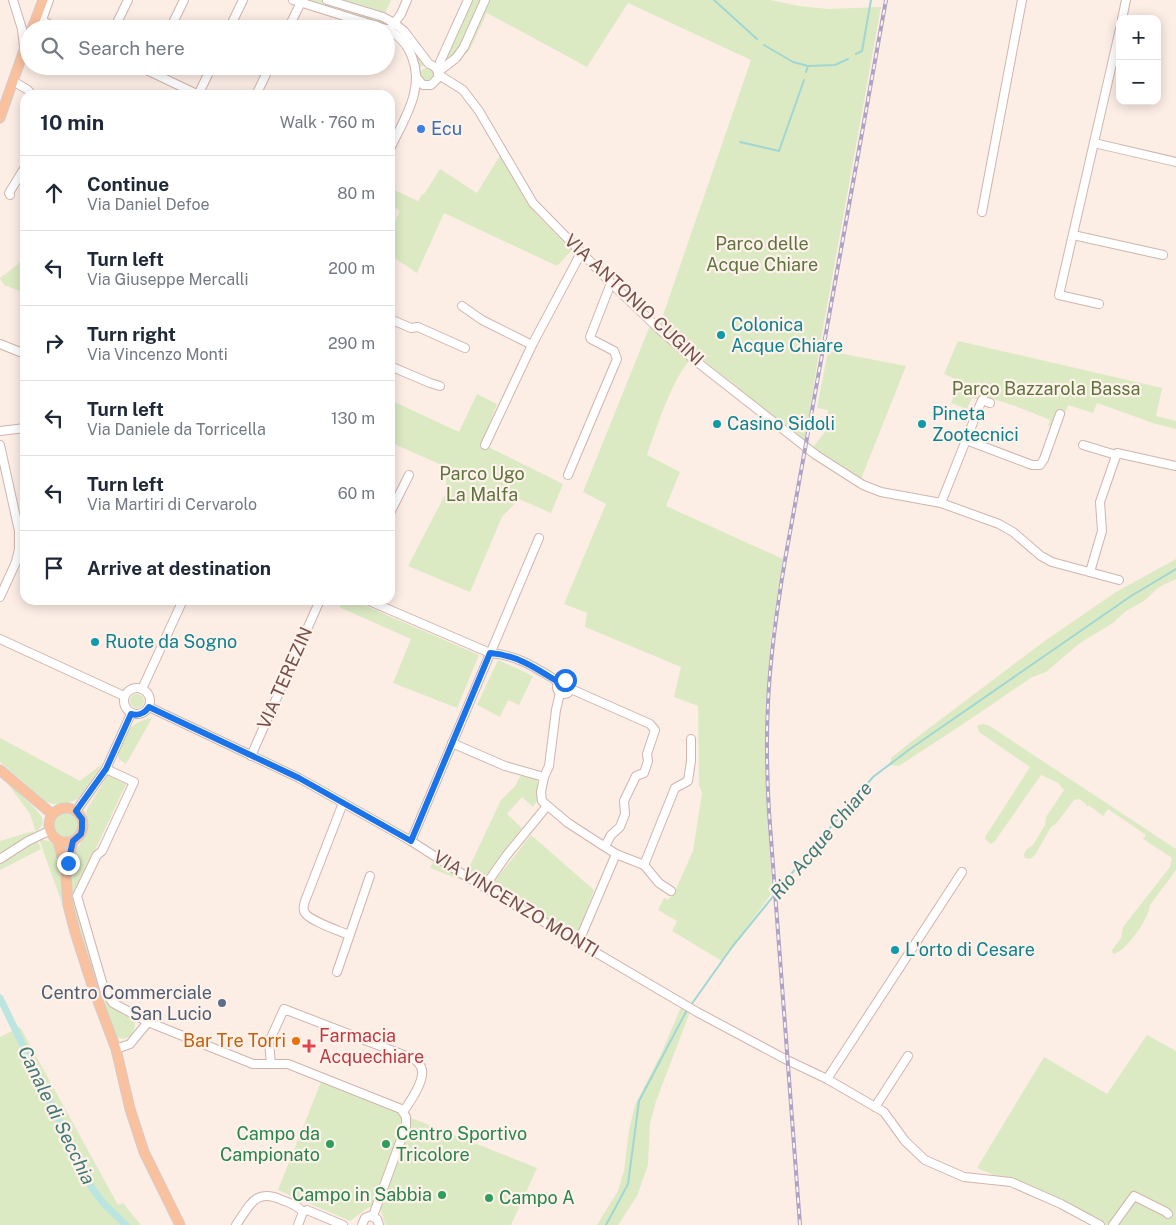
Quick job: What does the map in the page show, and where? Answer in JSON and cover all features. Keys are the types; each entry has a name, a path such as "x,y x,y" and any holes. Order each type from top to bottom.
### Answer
{"main road":[{"path":"35,20 43,0"},
{"path":"0,118 20,60"},
{"path":"0,770 52,814"},
{"path":"58,841 66,843 73,841 81,834 82,819 76,811 61,808 52,814 48,822 49,831 58,841 66,876 68,905 75,932 93,988 116,1049 130,1109 144,1152 180,1225"},
{"path":"66,876 73,841"}],"street":[{"path":"13,0 20,23"},
{"path":"43,20 50,0"},
{"path":"118,20 128,0"},
{"path":"174,20 184,0"},
{"path":"233,20 243,0"},
{"name":"VIA ANTONIO CUGINI","path":"327,0 383,16 389,20"},
{"path":"395,22 401,14 407,0"},
{"path":"434,64 468,0"},
{"path":"413,99 430,85 438,73 460,53 485,0"},
{"path":"982,212 1022,0"},
{"path":"1123,15 1126,0"},
{"path":"292,20 299,1 359,20"},
{"name":"VIA ANTONIO CUGINI","path":"395,24 434,64 438,73 463,90 479,111 533,203 581,253 658,328 692,358 806,448 863,485 881,492 941,502 1013,532 1052,562 1119,580"},
{"path":"395,34 402,39 410,50 420,83 454,85"},
{"path":"1098,304 1060,295 1116,46"},
{"path":"395,138 413,99 417,74 422,65 434,64 460,53"},
{"path":"161,75 189,90"},
{"path":"200,90 208,75"},
{"path":"258,90 266,75"},
{"path":"13,81 28,90"},
{"path":"1094,143 1176,162"},
{"path":"10,195 9,193 20,175"},
{"path":"1073,235 1163,255"},
{"path":"485,445 532,345 581,253"},
{"path":"568,475 617,359 614,351 590,337 611,283"},
{"path":"462,306 482,320 532,345"},
{"path":"395,320 411,328 418,327 466,348"},
{"path":"0,344 20,352"},
{"path":"395,368 440,386"},
{"path":"941,502 982,400 990,403"},
{"path":"966,440 1032,465 1040,465 1044,460 1060,414"},
{"path":"0,431 20,429"},
{"path":"0,445 19,531 19,549 16,562 0,596"},
{"path":"1083,445 1116,455 1117,453 1176,466"},
{"path":"1090,572 1102,531 1100,502 1116,455"},
{"path":"395,503 409,475"},
{"path":"411,841 539,538"},
{"path":"142,689 181,605"},
{"name":"VIA TEREZIN","path":"251,756 318,605"},
{"path":"379,605 490,653 508,654 533,666 558,682 565,680 568,682 570,689"},
{"path":"0,639 124,696"},
{"path":"558,682 557,687 560,693 549,765 541,792 542,801 568,823 616,854 644,865 659,883 670,891"},
{"path":"142,689 148,695 149,707 139,715 131,714 124,704 124,696 130,690 142,689"},
{"path":"560,693 568,693 570,689"},
{"path":"570,689 650,724 655,730 647,754 648,760 644,773 636,776 624,801 625,814 620,827 611,835 606,846"},
{"name":"VIA VINCENZO MONTI","path":"149,707 299,778 411,841 698,1012 875,1106 884,1112 905,1141 925,1160 964,1177 1011,1182 1062,1204 1100,1225"},
{"path":"76,811 106,769 131,714"},
{"path":"644,865 675,788 688,781 691,739"},
{"path":"452,743 505,766 544,777"},
{"path":"106,769 134,782 102,851 97,855 77,896 104,989 109,998 113,1003 148,1022 253,1064 288,1064 396,1107 403,1112 406,1117 406,1126 373,1216"},
{"path":"343,803 304,907 305,914 311,918 349,936"},
{"path":"485,886 506,856 548,806"},
{"path":"0,859 28,841 49,831"},
{"path":"579,941 616,854"},
{"path":"826,1079 962,872"},
{"path":"337,972 370,876"},
{"path":"271,1064 268,1042 284,1009 414,1059 421,1066 422,1074 414,1096 403,1112"},
{"path":"116,1049 130,1044 148,1022"},
{"path":"875,1106 908,1056"},
{"path":"236,1225 255,1199 262,1196 273,1196 296,1205 303,1212"},
{"path":"1113,1225 1134,1196 1168,1214"},
{"path":"303,1212 310,1211 343,1225"},
{"path":"298,1225 303,1212"},
{"path":"361,1225 365,1218 373,1216"},
{"path":"373,1216 377,1219 379,1225"}],"green space":[{"path":"293,0 391,0 383,17 388,20 356,20"},
{"name":"Parco delle Acque Chiare","path":"467,0 770,0 799,6 829,9 881,7 821,339 805,441 739,390 739,388 696,355 661,324 659,327 751,60 628,3 587,67 487,13 469,51 448,68 436,68"},
{"path":"395,24 425,64 417,70 395,34"},
{"path":"427,68 432,70 434,75 432,80 427,82 422,80 420,75 422,70"},
{"path":"501,154 523,196 537,215 572,250 557,266 444,213 417,273 395,258 395,222 400,211 395,208 395,190 418,201 440,169 477,193"},
{"path":"20,261 20,291 4,285 0,278"},
{"path":"651,323 692,358 678,377 660,418 647,455 680,472 666,506 783,559 771,638 765,726 772,893 722,961 672,931 677,921 658,910 664,898 668,900 676,889 693,851 702,793 699,785 698,706 674,697 681,667 585,627 587,613 564,604 606,504 583,492"},
{"name":"Parco Bazzarola Bassa","path":"958,341 1162,388 1156,416 1176,421 1176,429 1156,424 1097,403 1093,413 1068,405 1060,429 1048,426 1050,420 992,399 972,398 967,409 951,403 960,381 944,374"},
{"path":"828,351 906,366 861,479 813,447 825,432 828,410 817,408"},
{"name":"Parco Ugo La Malfa","path":"477,394 497,404 482,444 563,484 551,513 519,499 502,517 470,592 408,566 446,493 446,467 395,444 395,402 459,432"},
{"path":"1176,559 1176,579 1159,587 1144,601 1126,611 1113,623 1080,643 1046,672 1032,677 899,766 890,765 891,758 912,741 1046,640 1116,592"},
{"path":"340,605 364,605 479,655 457,708 393,683 411,639 339,607"},
{"path":"498,660 533,676 519,705 508,700 500,717 477,705"},
{"path":"137,694 142,696 144,701 142,706 137,708 132,706 130,701 132,696"},
{"path":"152,718 126,764 119,759 117,753 126,734 133,726"},
{"path":"982,724 988,725 1176,849 1176,870 1150,905 1146,918 1136,934 1118,952 1113,954 1112,950 1121,938 1123,927 1170,867 1172,858 1143,839 1146,835 1108,809 1103,816 1090,806 1086,806 1079,799 1074,800 1056,824 1051,827 1035,855 1030,859 1025,858 1024,854 1033,845 1045,825 1046,817 1064,790 1058,783 1041,775 991,844 985,837 1030,767 979,732 977,726"},
{"path":"0,738 80,781 103,763 80,797 72,802 54,804 45,801 0,762"},
{"path":"108,775 126,784 76,891 76,907 107,1003 129,1016 135,1023 132,1034 124,1039 116,1037 113,1031 75,914 70,886 76,851 88,827 86,811"},
{"path":"521,775 537,780 539,798 533,807 522,797 507,814 522,828 484,880 482,880 467,872 501,800 515,786"},
{"path":"6,781 32,806 43,820 41,827 36,832 30,814"},
{"path":"66,812 75,816 79,825 75,834 66,838 57,834 53,825 57,816"},
{"path":"33,831 41,849 0,870 0,841"},
{"path":"531,835 594,890 578,934 575,935 492,887 492,884"},
{"path":"39,839 51,842 59,854 63,873 64,909"},
{"path":"433,862 466,881 466,882 430,868"},
{"path":"681,1007 690,1012 656,1101 650,1123 648,1165 637,1196 618,1225 597,1225 618,1191 624,1171 629,1130 635,1105 662,1052"},
{"path":"20,1027 118,1205 123,1203 141,1225 0,1225 0,1037"},
{"path":"1147,1035 1176,1051 1176,1225 1099,1225 1101,1219 977,1168 1044,1057 1107,1094"},
{"name":"Centro Sportivo Tricolore","path":"321,1082 537,1168 511,1225 385,1225 381,1210 369,1207 350,1221 278,1190"}],"waterway":[{"path":"714,0 757,39"},
{"path":"856,54 862,51 871,0"},
{"path":"764,45 793,62 808,66"},
{"path":"806,72 808,66 835,65 848,59"},
{"path":"740,142 779,151 804,80"},
{"name":"Rio Acque Chiare","path":"691,1005 732,947 873,777 910,749 1131,596 1176,569"},
{"name":"Canale di Secchia","path":"0,998 92,1188 103,1203 126,1225"},
{"name":"Rio Acque Chiare","path":"606,1225 628,1184 639,1101 688,1008"}],"railway":[{"path":"800,1225 769,812 767,772 769,686 774,632 785,560 886,0"}],"place":[{"name":"Ecu","path":"421,129"},
{"name":"Colonica Acque Chiare","path":"721,335"},
{"name":"Casino Sidoli","path":"717,424"},
{"name":"Pineta Zootecnici","path":"922,424"},
{"name":"Ruote da Sogno","path":"95,642"},
{"name":"L'orto di Cesare","path":"895,950"},
{"name":"Centro Commerciale San Lucio","path":"222,1003"},
{"name":"Bar Tre Torri","path":"296,1041"},
{"name":"Farmacia Acquechiare","path":"309,1046"},
{"name":"Campo da Campionato","path":"330,1144"},
{"name":"Centro Sportivo Tricolore","path":"386,1144"},
{"name":"Campo in Sabbia","path":"442,1195"},
{"name":"Campo A","path":"489,1198"}],"route":[{"path":"68,863 73,841 81,834 83,824 80,815 76,811 106,769 131,714 139,715 149,707 299,778 411,841 490,653 508,654 533,666 558,682 565,680"}]}
